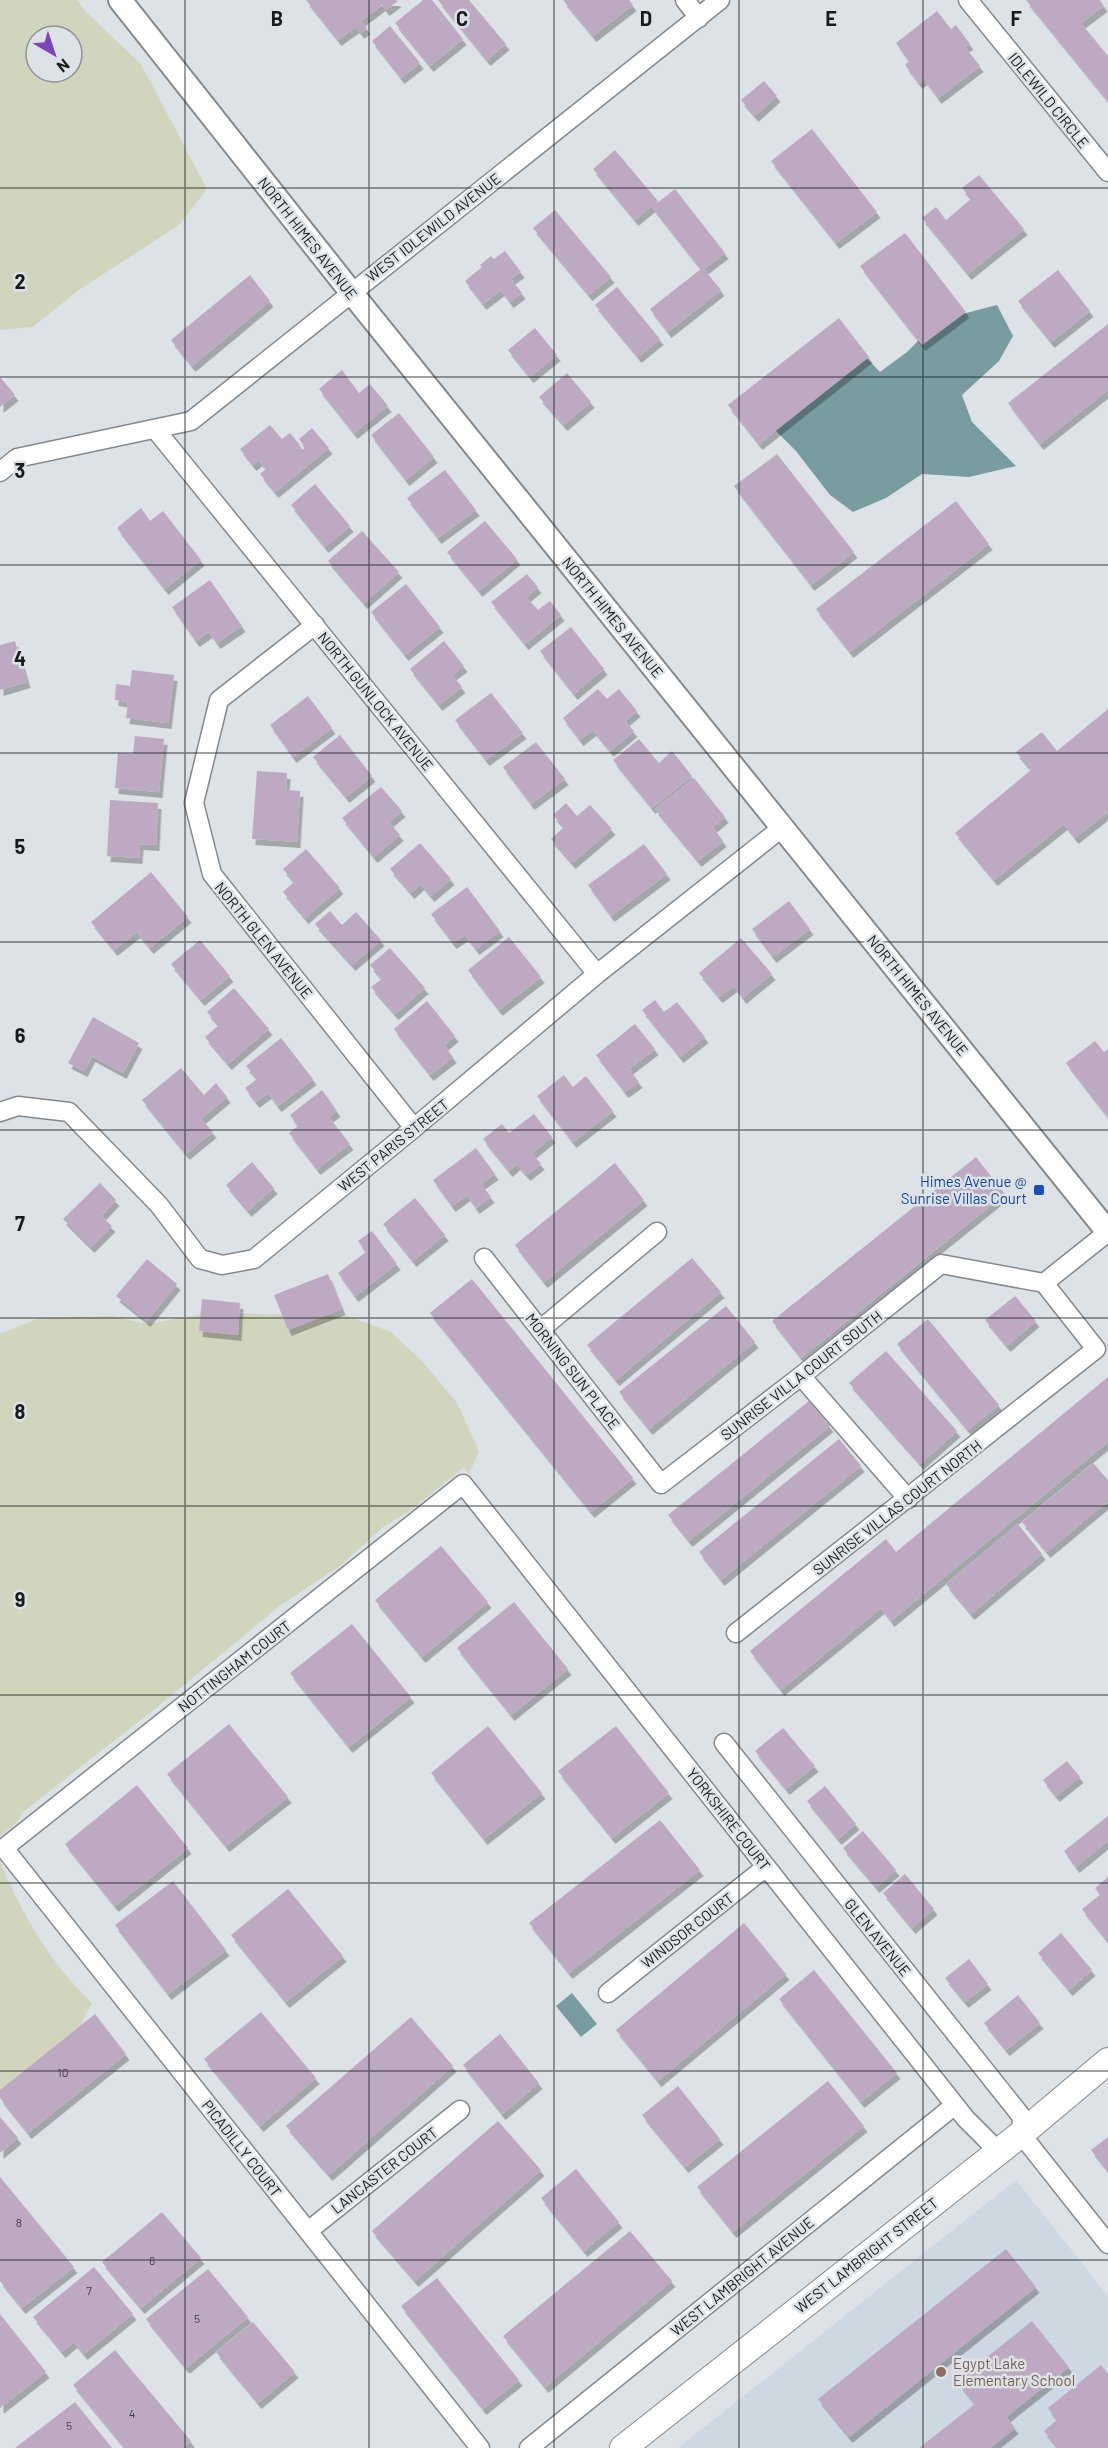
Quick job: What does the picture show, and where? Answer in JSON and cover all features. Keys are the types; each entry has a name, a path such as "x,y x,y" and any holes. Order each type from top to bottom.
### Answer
{"main road":[{"name":"WEST LAMBRIGHT STREET","path":"623,2448 1021,2134 1108,2061"}],"street":[{"name":"NORTH HIMES AVENUE","path":"120,0 351,292 1108,1232"},
{"path":"685,0 699,18"},
{"name":"WEST IDLEWILD AVENUE","path":"0,472 17,458 191,421 720,0"},
{"name":"IDLEWILD CIRCLE","path":"968,0 1108,172"},
{"name":"NORTH GUNLOCK AVENUE","path":"155,429 597,974"},
{"name":"NORTH GLEN AVENUE","path":"315,625 219,700 194,803 212,874 414,1128"},
{"name":"WEST PARIS STREET","path":"0,1112 18,1106 69,1112 159,1205 200,1259 222,1265 254,1259 597,974 783,827"},
{"path":"541,1329 657,1232"},
{"path":"1044,1283 1108,1232"},
{"name":"MORNING SUN PLACE","path":"484,1258 661,1484"},
{"name":"SUNRISE VILLA COURT SOUTH","path":"661,1484 941,1264 1044,1283"},
{"name":"SUNRISE VILLAS COURT NORTH","path":"736,1633 1096,1349 1044,1283"},
{"path":"801,1376 908,1499"},
{"name":"NOTTINGHAM COURT","path":"4,1848 463,1484"},
{"name":"YORKSHIRE COURT","path":"463,1484 955,2105 998,2151"},
{"name":"GLEN AVENUE","path":"724,1743 1022,2116 1021,2134"},
{"name":"PICADILLY COURT","path":"4,1848 480,2448"},
{"name":"WINDSOR COURT","path":"608,1993 766,1867"},
{"name":"WEST LAMBRIGHT AVENUE","path":"529,2448 955,2105"},
{"name":"LANCASTER COURT","path":"308,2231 460,2110"},
{"path":"1021,2134 1108,2244"}],"shaded area":[{"name":"Egypt Lake Elementary School","path":"1016,2180 1108,2296 1108,2448 678,2448"}],"green space":[{"path":"0,0 77,0 85,11 141,64 207,189 179,225 79,290 33,327 0,330"},
{"path":"209,1313 348,1316 391,1332 422,1361 457,1403 479,1451 469,1474 463,1468 410,1511 383,1527 340,1566 281,1605 156,1708 24,1811 17,1822 0,1836 0,1334 39,1318 112,1316 147,1324"},
{"path":"0,1861 17,1900 38,1937 63,1972 92,2003 80,2026 0,2090"}],"water":[{"path":"997,305 1013,336 999,361 962,395 972,422 1016,466 969,477 922,474 886,498 853,512 830,495 796,451 769,424 858,349 880,372 907,352 939,320"},
{"path":"572,1993 597,2024 581,2037 556,2006"}],"building":[{"path":"306,0 398,1 386,10 382,5 361,21 367,28 361,33 356,27 338,40"},
{"path":"423,0 432,0 463,39 430,66 395,23"},
{"path":"438,0 469,0 506,44 487,60"},
{"path":"563,0 629,0 633,5 593,36"},
{"path":"1026,0 1100,0 1104,6 1081,23 1108,56 1108,101"},
{"path":"937,11 951,29 956,25 970,44 965,47 980,66 938,98 924,79 919,83 905,65 909,61 896,43"},
{"path":"390,26 420,63 401,78 372,41"},
{"path":"764,81 777,96 755,116 741,100"},
{"path":"812,129 877,212 836,243 771,161"},
{"path":"615,150 658,201 635,220 593,169"},
{"path":"979,175 1024,229 968,274 922,218 936,207 946,220 971,199 962,188"},
{"path":"675,189 725,253 704,269 721,290 668,332 650,309 701,269 652,207"},
{"path":"555,210 611,277 589,295 533,228"},
{"path":"905,233 966,312 922,345 860,266"},
{"path":"505,251 521,272 511,279 522,293 510,302 501,290 483,304 465,281 491,256 494,259"},
{"path":"1058,270 1090,311 1051,342 1018,301"},
{"path":"250,275 270,301 192,366 171,340"},
{"path":"617,287 660,339 638,357 595,305"},
{"path":"839,318 869,357 759,444 728,405"},
{"path":"1108,324 1108,390 1040,444 1008,403"},
{"path":"535,328 557,355 530,377 508,350"},
{"path":"342,370 359,393 370,384 388,406 354,433 319,389"},
{"path":"567,373 591,402 564,425 539,397"},
{"path":"0,377 15,395 0,407"},
{"path":"399,413 434,457 406,480 371,435"},
{"path":"270,425 282,439 290,433 300,445 292,453 299,448 301,451 305,448 299,439 312,428 329,448 275,492 260,474 266,469 259,460 253,465 240,449"},
{"path":"777,454 854,552 811,585 734,486"},
{"path":"445,470 476,510 438,538 407,498"},
{"path":"315,484 350,526 325,547 291,505"},
{"path":"956,501 989,544 850,652 816,609"},
{"path":"141,508 150,521 163,511 201,560 165,589 117,528"},
{"path":"485,521 517,559 479,591 447,552"},
{"path":"362,531 399,572 364,603 328,561"},
{"path":"527,574 538,587 526,597 538,610 550,601 561,615 525,644 491,602"},
{"path":"210,580 242,626 217,643 209,632 196,641 172,607"},
{"path":"406,584 440,627 405,655 371,612"},
{"path":"571,627 604,669 574,694 540,651"},
{"path":"15,641 27,682 0,690 0,645"},
{"path":"444,641 464,666 452,675 462,687 439,705 410,669"},
{"path":"132,670 174,675 168,723 126,718 128,702 115,700 116,684 130,686"},
{"path":"598,689 607,699 619,689 637,711 625,721 634,731 610,751 593,730 580,740 563,718"},
{"path":"491,693 523,733 486,760 455,720"},
{"path":"308,696 332,728 293,757 270,725"},
{"path":"1108,709 1108,812 1075,838 1064,824 994,880 955,833 1031,770 1016,752 1042,732 1057,751"},
{"path":"340,735 372,776 346,797 313,757"},
{"path":"135,736 164,739 159,792 115,788 118,753 133,754"},
{"path":"639,739 659,763 672,751 692,776 652,808 613,760"},
{"path":"536,742 565,779 531,804 503,767"},
{"path":"257,771 287,773 286,790 300,791 297,842 252,839"},
{"path":"694,778 725,817 713,827 723,841 698,861 655,809"},
{"path":"381,787 402,811 389,822 400,835 374,857 342,818"},
{"path":"110,800 158,803 156,845 140,844 139,858 107,856"},
{"path":"566,803 577,816 590,805 612,829 572,863 551,839 564,827 553,815"},
{"path":"420,843 451,879 431,896 421,884 411,893 390,869"},
{"path":"644,844 667,874 611,916 588,885"},
{"path":"306,849 340,888 305,918 283,892 294,882 283,869"},
{"path":"151,872 188,917 150,948 137,932 114,950 91,922"},
{"path":"467,887 500,931 476,949 465,935 453,943 431,914"},
{"path":"789,901 810,929 773,957 752,929"},
{"path":"330,911 342,925 356,912 381,940 352,965 315,924"},
{"path":"509,937 541,977 499,1010 468,970"},
{"path":"741,938 772,974 743,998 734,986 719,997 699,973"},
{"path":"200,940 230,976 201,1000 171,964"},
{"path":"390,948 425,988 395,1014 371,987 382,979 370,965"},
{"path":"234,988 269,1029 228,1064 205,1037 219,1025 207,1012"},
{"path":"655,1000 664,1012 677,1002 705,1037 680,1057 642,1010"},
{"path":"427,1001 455,1036 444,1045 453,1057 430,1075 394,1029"},
{"path":"93,1017 139,1043 123,1073 92,1056 84,1071 68,1063"},
{"path":"635,1024 655,1049 629,1069 639,1082 625,1092 596,1055"},
{"path":"281,1038 313,1079 278,1106 268,1093 256,1102 245,1088 257,1079 246,1066"},
{"path":"1095,1041 1104,1052 1108,1049 1108,1117 1066,1063"},
{"path":"181,1068 204,1095 216,1083 227,1097 201,1119 213,1132 186,1154 142,1100"},
{"path":"564,1075 573,1087 586,1076 613,1111 573,1142 537,1096"},
{"path":"322,1090 337,1111 329,1117 350,1144 317,1169 289,1133 298,1126 290,1115"},
{"path":"534,1114 552,1137 532,1153 541,1164 527,1175 517,1164 509,1171 483,1139 502,1124 509,1133"},
{"path":"476,1148 495,1174 481,1184 491,1197 476,1208 467,1195 452,1206 433,1180"},
{"path":"976,1157 1005,1194 801,1358 772,1321"},
{"path":"252,1162 274,1188 248,1211 226,1185"},
{"path":"615,1163 644,1200 544,1282 515,1245"},
{"path":"100,1183 116,1200 101,1216 112,1226 91,1247 63,1219"},
{"path":"415,1198 445,1235 413,1261 383,1224"},
{"path":"372,1231 397,1264 355,1296 338,1273 366,1252 358,1241"},
{"path":"692,1258 721,1292 616,1380 587,1345"},
{"path":"147,1259 177,1284 147,1321 116,1296"},
{"path":"328,1274 342,1309 288,1330 274,1295"},
{"path":"472,1279 633,1478 591,1512 430,1313"},
{"path":"1015,1296 1036,1321 1007,1346 985,1320"},
{"path":"202,1299 240,1303 238,1335 199,1331"},
{"path":"726,1306 755,1342 649,1429 619,1392"},
{"path":"928,1319 999,1405 968,1430 897,1344"},
{"path":"886,1351 957,1431 920,1464 849,1383"},
{"path":"1108,1377 1108,1442 891,1621 881,1608 781,1690 750,1651 886,1539 896,1552"},
{"path":"809,1401 830,1426 689,1541 668,1515"},
{"path":"839,1439 861,1466 721,1580 699,1552"},
{"path":"1093,1463 1108,1480 1108,1501 1047,1552 1022,1522"},
{"path":"1018,1524 1042,1554 971,1614 946,1584"},
{"path":"441,1546 488,1602 422,1657 375,1600"},
{"path":"514,1602 568,1669 511,1715 457,1648"},
{"path":"352,1624 411,1697 349,1747 290,1673"},
{"path":"229,1724 288,1797 226,1846 167,1774"},
{"path":"488,1726 542,1793 484,1839 431,1773"},
{"path":"616,1726 669,1793 612,1838 558,1771"},
{"path":"783,1728 815,1766 786,1789 755,1751"},
{"path":"1067,1761 1080,1777 1056,1796 1043,1780"},
{"path":"137,1785 188,1848 115,1906 65,1844"},
{"path":"825,1786 856,1824 838,1839 807,1801"},
{"path":"1108,1816 1108,1841 1076,1867 1064,1851"},
{"path":"660,1820 700,1870 569,1973 529,1923"},
{"path":"863,1831 896,1870 876,1887 843,1848"},
{"path":"905,1874 934,1909 912,1928 883,1893"},
{"path":"1108,1877 1108,1942 1082,1909 1100,1895 1095,1888"},
{"path":"173,1881 226,1950 168,1994 115,1925"},
{"path":"288,1889 343,1956 286,2002 231,1935"},
{"path":"744,1923 786,1974 658,2081 616,2030"},
{"path":"1061,1933 1092,1970 1069,1990 1038,1953"},
{"path":"969,1959 988,1984 965,2002 945,1978"},
{"path":"814,1970 897,2073 861,2102 779,1999"},
{"path":"1018,1995 1040,2023 1006,2050 984,2023"},
{"path":"261,2012 316,2078 260,2126 204,2059"},
{"path":"95,2014 126,2054 28,2133 0,2098 0,2090"},
{"path":"411,2017 453,2066 329,2175 286,2126"},
{"path":"500,2034 539,2083 502,2114 463,2065"},
{"path":"828,2081 864,2126 733,2232 697,2187"},
{"path":"678,2086 720,2139 685,2167 642,2115"},
{"path":"0,2117 18,2138 0,2153"},
{"path":"498,2121 541,2170 415,2281 372,2231"},
{"path":"1108,2137 1108,2171 1091,2150"},
{"path":"576,2169 619,2222 584,2251 541,2198"},
{"path":"0,2177 74,2267 22,2308 0,2281"},
{"path":"162,2212 201,2258 141,2308 102,2262"},
{"path":"630,2231 672,2281 545,2387 503,2336"},
{"path":"1006,2249 1036,2287 849,2437 818,2399"},
{"path":"94,2267 133,2314 84,2354 74,2342 62,2352 33,2317"},
{"path":"208,2269 248,2317 186,2368 146,2319"},
{"path":"437,2278 519,2380 483,2409 401,2306"},
{"path":"0,2314 46,2372 0,2408"},
{"path":"1032,2321 1069,2367 1006,2417 1015,2428 990,2448 919,2448 975,2404 957,2381"},
{"path":"253,2322 295,2372 258,2403 216,2352"},
{"path":"115,2350 191,2441 182,2448 125,2448 73,2385"},
{"path":"1101,2365 1108,2374 1108,2448 1058,2448 1044,2431 1057,2420 1048,2408"},
{"path":"75,2402 112,2448 15,2448"}],"place":[{"name":"Himes Avenue @ Sunrise Villas Court","path":"1039,1190"},
{"name":"Egypt Lake Elementary School","path":"941,2372"}]}
